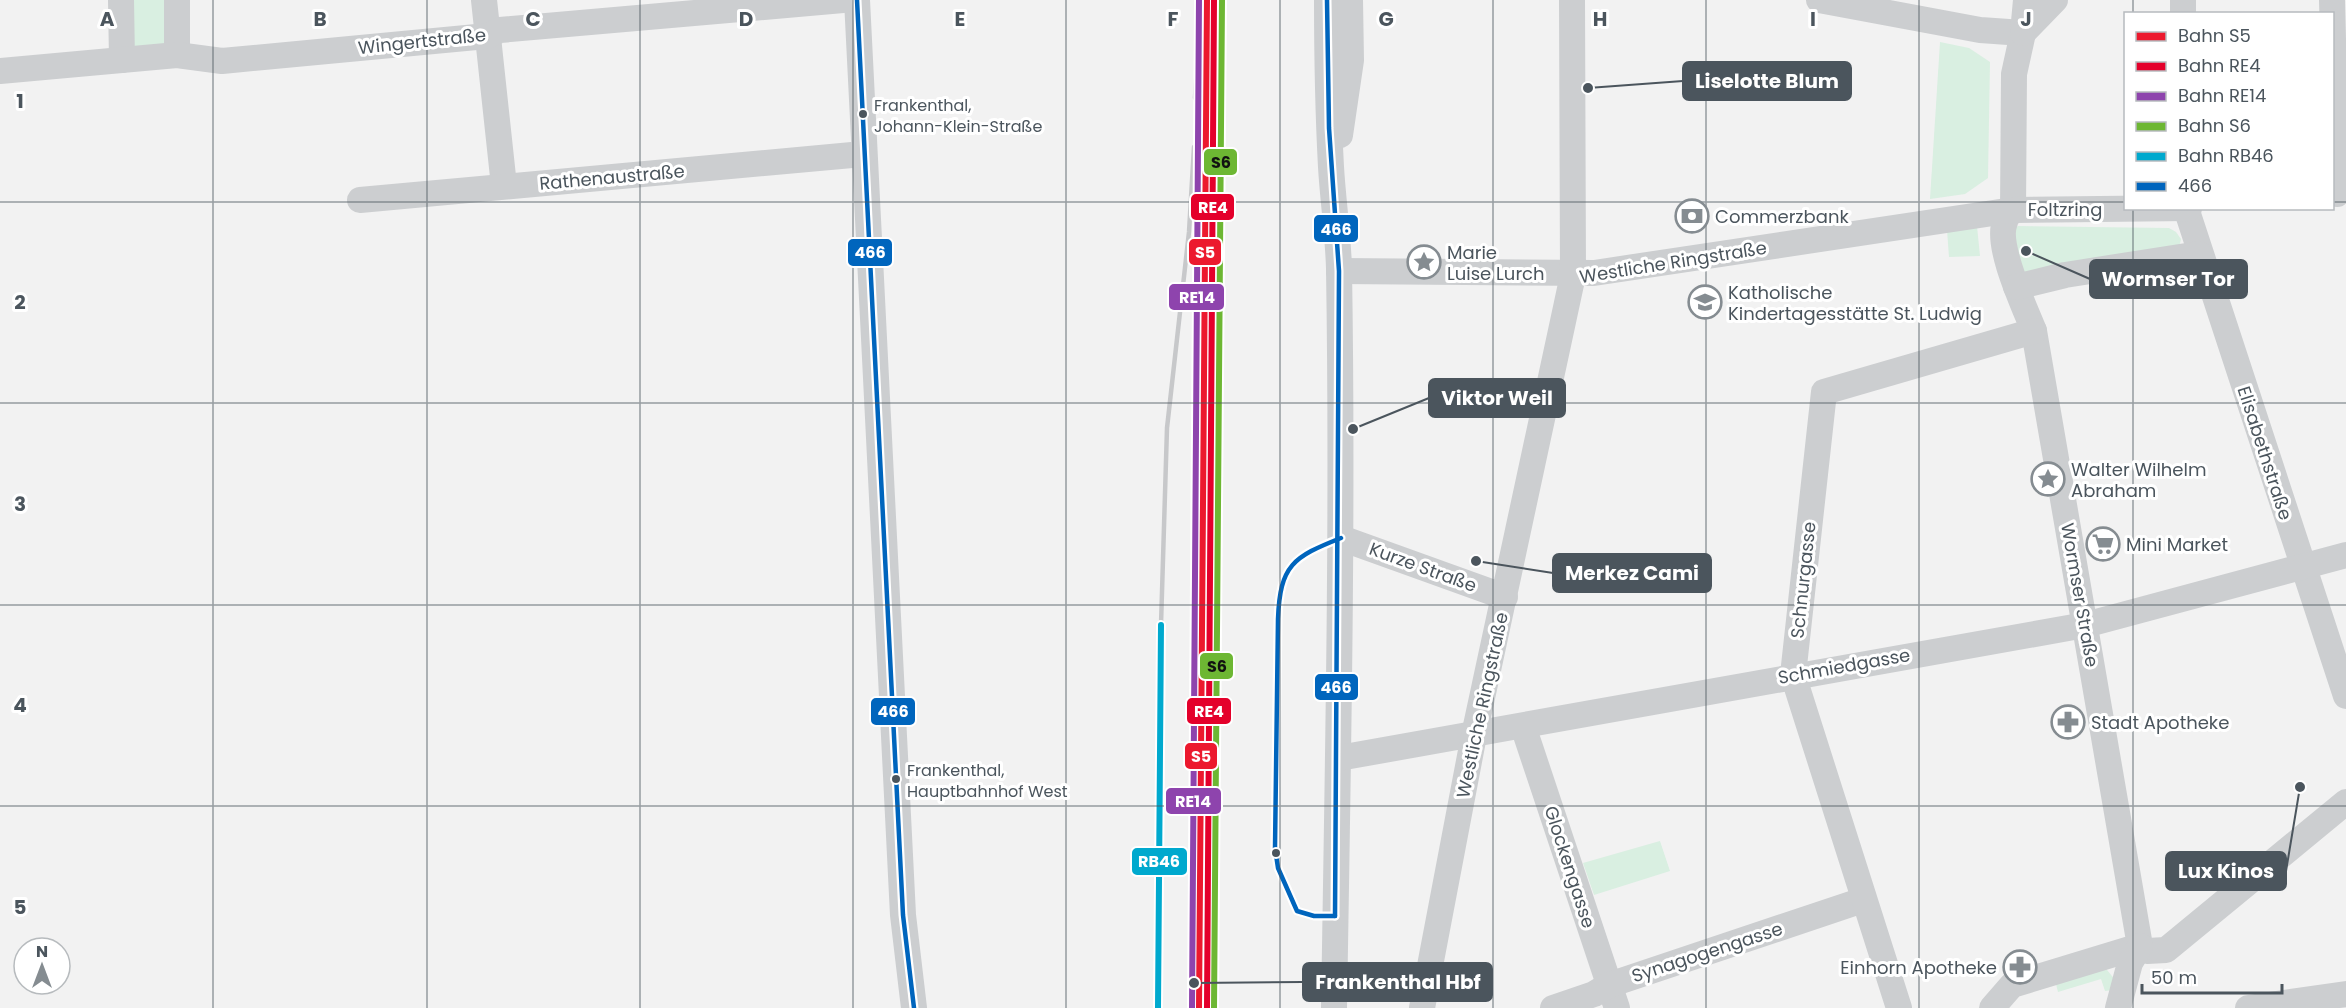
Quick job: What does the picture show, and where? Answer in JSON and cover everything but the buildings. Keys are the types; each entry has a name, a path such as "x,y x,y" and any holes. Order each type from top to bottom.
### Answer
{"street":[{"path":"121,0 122,60"},
{"path":"177,0 177,55"},
{"path":"484,0 504,186"},
{"name":"Wingertstraße","path":"0,71 177,55 222,61 488,36 500,30 843,0"},
{"path":"857,0 903,915 914,1008"},
{"path":"1327,0 1331,171 1338,220 1341,538 1334,1008"},
{"path":"1331,171 1344,116 1349,71 1350,0"},
{"path":"1339,271 1573,274 1572,0"},
{"path":"1819,0 1980,30 2023,33 2055,0"},
{"name":"Wormser Straße","path":"2026,0 2023,33 2014,74 2013,210 2004,222 2003,233 2010,273 2034,331 2140,946"},
{"path":"2334,65 2338,194"},
{"name":"Rathenaustraße","path":"360,200 863,154"},
{"name":"Foltzring","path":"2013,210 2124,209"},
{"name":"Westliche Ringstraße","path":"1422,1008 1474,735 1573,274 2013,210"},
{"name":"Elisabethstraße","path":"2187,210 2199,254 2346,696"},
{"path":"2016,287 2065,276 2199,254"},
{"name":"Schnurgasse","path":"1899,1008 1793,675 1824,392 2034,331"},
{"name":"Kurze Straße","path":"1341,538 1505,597"},
{"name":"Schmiedgasse","path":"1339,758 1793,675 2085,625 2346,555"},
{"name":"Glockengasse","path":"1523,726 1613,996"},
{"path":"2140,946 2147,951 2166,950 2346,801"},
{"name":"Synagogengasse","path":"1553,1008 1594,994 1613,996 1863,900"},
{"path":"1992,1008 2012,985 2140,946"},
{"path":"2118,1008 2130,963 2140,946"},
{"path":"2249,1008 2346,994"}],"green space":[{"path":"125,0 173,0 173,50 126,53"},
{"path":"1940,42 1969,48 1990,62 1988,178 1965,194 1930,199"},
{"path":"1977,226 1980,256 1949,257 1947,230"},
{"path":"2018,226 2169,228 2181,239 2179,248 2024,275 2012,230"},
{"path":"1660,841 1670,871 1594,895 1583,863"},
{"path":"2103,965 2116,981 2114,990 2105,991 2101,979 2058,992 2055,980"}],"railway":[{"path":"1195,98 1201,0"},
{"path":"1161,625 1167,428 1189,232 1194,147"}],"rail line":[{"name":"RE14","path":"1192,1008 1199,0"},
{"name":"S5","path":"1199,1008 1207,0"},
{"name":"RE4","path":"1207,1008 1214,0"},
{"name":"S6","path":"1214,1008 1222,0"},
{"name":"RB46","path":"1158,1008 1161,625"}],"transit line":[{"name":"466","path":"857,0 903,915 914,1008"},
{"name":"466","path":"1327,0 1329,128 1339,271 1335,916"},
{"name":"466","path":"1335,916 1314,916 1297,911 1278,868 1275,848 1278,619 1282,586 1292,565 1311,551 1341,538"}],"place":[{"name":"Liselotte Blum","path":"1588,88"},
{"name":"Frankenthal, Johann-Klein-Straße","path":"863,114"},
{"name":"Commerzbank","path":"1692,216"},
{"name":"Wormser Tor","path":"2026,251"},
{"name":"Marie Luise Lurch","path":"1424,262"},
{"name":"Katholische Kindertagesstätte St. Ludwig","path":"1705,302"},
{"name":"Viktor Weil","path":"1353,429"},
{"name":"Walter Wilhelm Abraham","path":"2048,479"},
{"name":"Mini Market","path":"2103,544"},
{"name":"Merkez Cami","path":"1476,561"},
{"name":"Stadt Apotheke","path":"2068,722"},
{"name":"Frankenthal, Hauptbahnhof West","path":"896,779"},
{"name":"Lux Kinos","path":"2300,787"},
{"name":"Einhorn Apotheke","path":"2020,967"},
{"name":"Frankenthal Hbf","path":"1194,983"}]}
